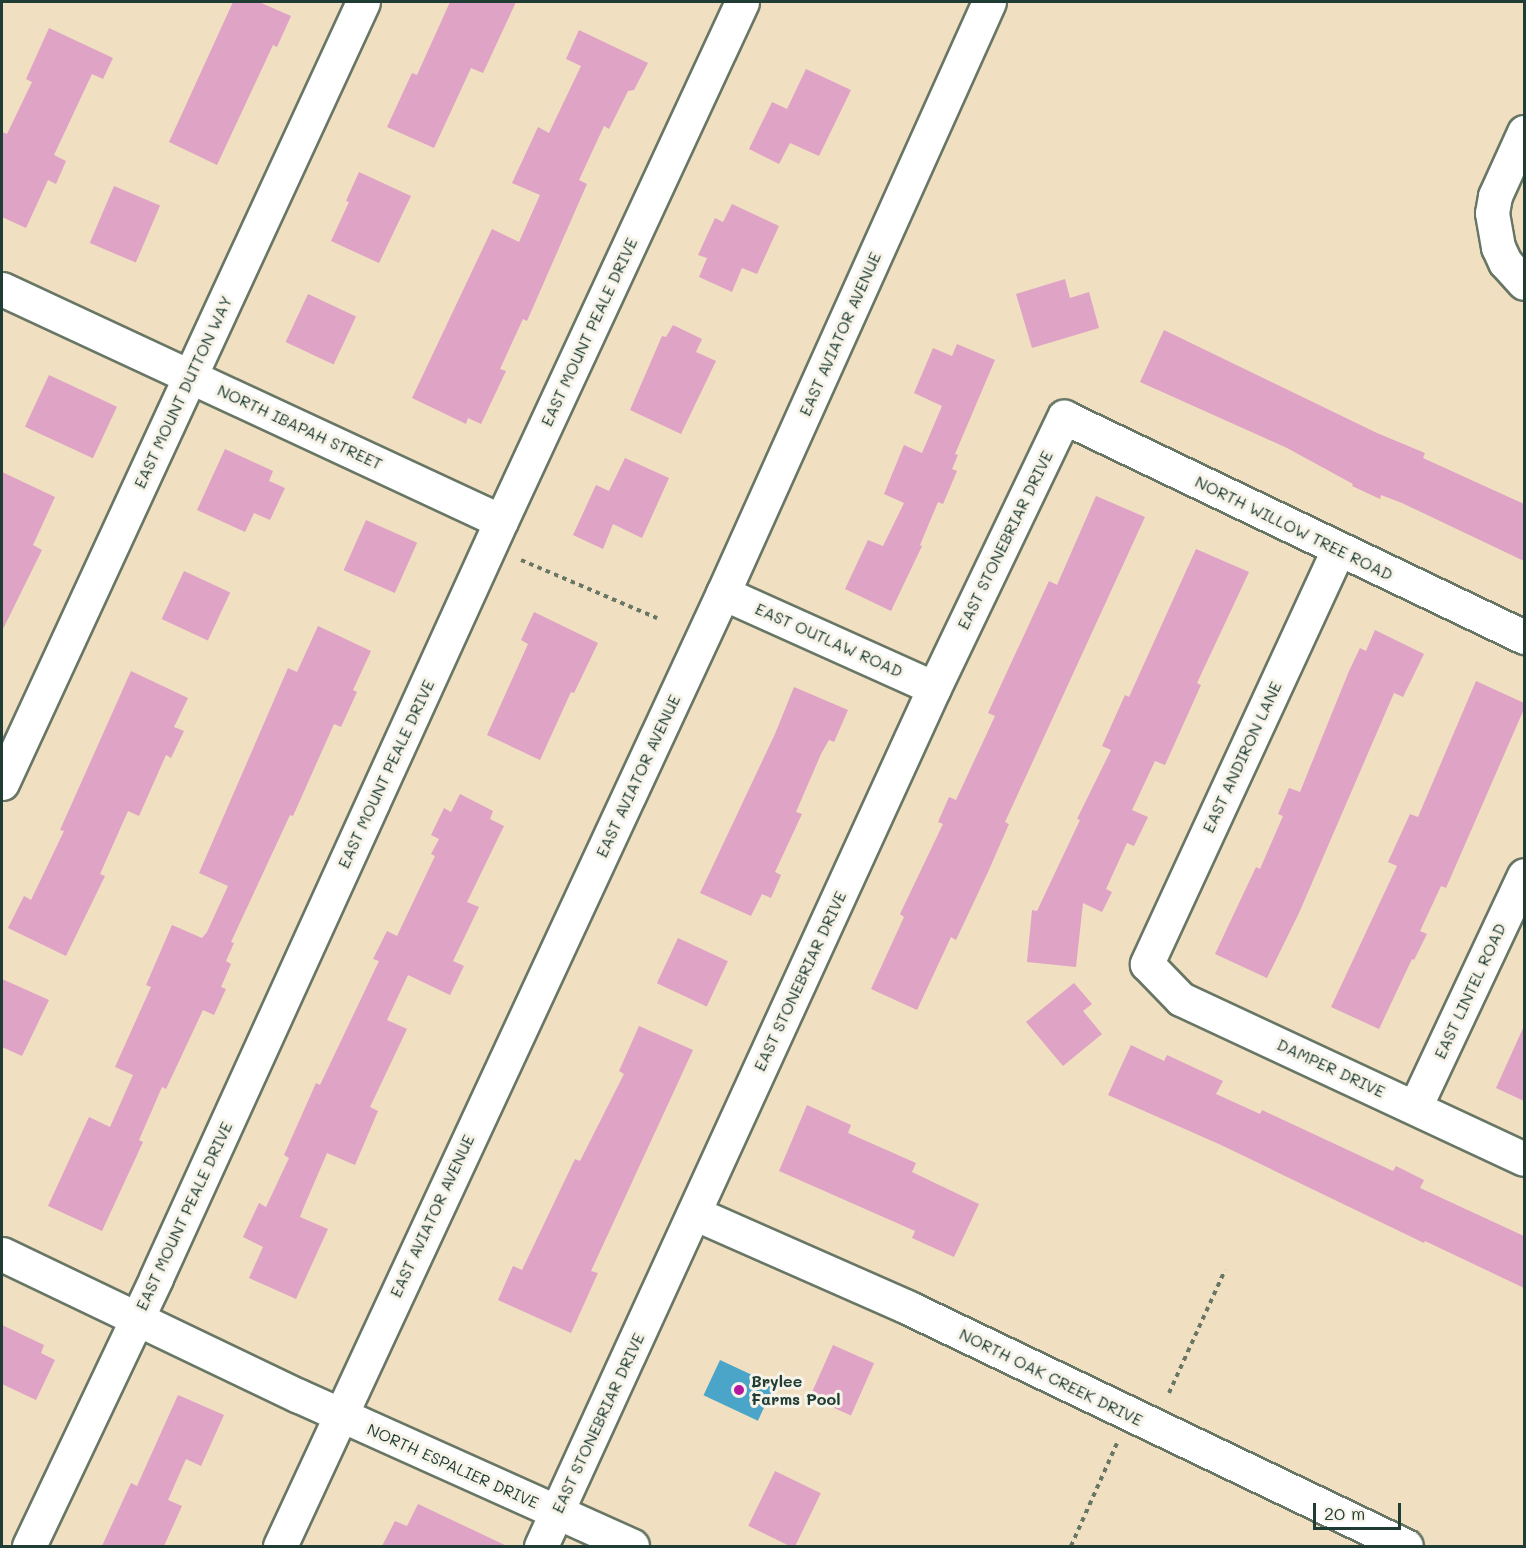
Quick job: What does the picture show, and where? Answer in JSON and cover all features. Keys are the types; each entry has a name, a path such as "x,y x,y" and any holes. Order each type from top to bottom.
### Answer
{"street":[{"name":"EAST MOUNT DUTTON WAY","path":"2,783 363,2"},
{"name":"EAST MOUNT PEALE DRIVE","path":"29,1546 137,1318 501,521 742,2"},
{"name":"EAST AVIATOR AVENUE","path":"280,1546 723,593 989,2"},
{"path":"1524,132 1495,196 1492,213 1498,248 1505,262 1524,283"},
{"name":"NORTH IBAPAH STREET","path":"2,289 501,521"},
{"name":"NORTH WILLOW TREE ROAD","path":"1064,417 1524,637"},
{"name":"EAST STONEBRIAR DRIVE","path":"540,1546 934,688 1064,417"},
{"name":"EAST ANDIRON LANE","path":"1147,964 1338,550"},
{"name":"EAST OUTLAW ROAD","path":"723,593 934,688"},
{"name":"EAST LINTEL ROAD","path":"1415,1107 1524,875"},
{"name":"DAMPER DRIVE","path":"1147,964 1181,999 1524,1159"},
{"name":"NORTH OAK CREEK DRIVE","path":"694,1213 906,1307 1406,1546"},
{"name":"NORTH ESPALIER DRIVE","path":"2,1254 340,1415 632,1546"}],"path":[{"path":"521,560 657,618"},
{"path":"1169,1393 1225,1270"},
{"path":"1071,1546 1119,1440"}],"water":[{"name":"Brylee Farms Pool","path":"720,1360 774,1385 758,1421 704,1395"}],"building":[{"path":"233,2 259,2 291,16 277,47 273,45 217,165 169,142"},
{"path":"450,2 516,2 483,73 471,68 434,148 387,127 412,73 417,75"},
{"path":"49,28 113,58 103,79 92,74 54,155 66,161 56,184 48,180 26,228 2,217 2,132 7,134 32,82 26,79"},
{"path":"579,30 648,63 634,90 628,91 609,129 604,126 579,180 587,184 527,321 523,319 500,369 506,371 481,424 468,418 466,424 412,398 492,229 519,242 540,195 512,183 538,127 549,133 581,66 566,59"},
{"path":"806,69 851,90 819,156 790,143 779,164 749,149 772,102 787,109"},
{"path":"359,172 411,196 379,263 331,241 349,202 346,201"},
{"path":"114,186 160,206 136,263 90,243"},
{"path":"732,204 779,226 757,274 742,268 732,292 699,277 707,258 698,255 715,218 723,222"},
{"path":"1065,279 1070,298 1089,292 1099,328 1032,348 1016,294"},
{"path":"308,294 356,316 334,364 286,342"},
{"path":"673,325 702,339 696,352 716,361 681,434 630,410 662,336 666,337"},
{"path":"1164,330 1377,433 1425,453 1423,458 1524,504 1524,561 1402,503 1381,495 1380,499 1352,486 1353,484 1287,448 1140,382"},
{"path":"957,344 995,360 955,454 958,455 952,469 957,471 943,504 938,502 920,545 922,546 891,611 845,589 868,540 883,546 904,503 884,494 904,445 922,453 942,406 914,393 933,348 952,356"},
{"path":"49,375 117,407 93,458 25,427"},
{"path":"225,449 273,471 269,481 285,488 270,520 254,513 245,532 197,510"},
{"path":"625,458 669,478 642,538 613,524 603,549 573,535 596,485 609,491"},
{"path":"2,472 55,497 33,545 42,550 2,631"},
{"path":"1096,496 1145,517 1005,822 1009,824 988,872 956,940 951,937 917,1010 871,989 904,917 900,914 943,824 938,822 949,797 956,800 995,716 988,713 1049,581 1057,585"},
{"path":"366,520 417,543 395,593 344,570"},
{"path":"1196,549 1249,572 1197,683 1201,685 1165,765 1155,761 1132,810 1148,817 1134,846 1127,843 1106,889 1112,892 1102,912 1083,903 1076,967 1027,962 1032,910 1037,911 1080,820 1077,819 1111,750 1102,746 1125,695 1129,697"},
{"path":"184,571 230,593 208,641 162,619"},
{"path":"534,612 598,643 574,693 571,692 540,760 487,735 528,644 521,640"},
{"path":"318,626 371,651 353,690 357,692 341,727 334,724 293,816 290,815 231,942 234,943 226,961 231,964 221,987 226,989 214,1015 203,1010 166,1089 162,1087 139,1140 143,1142 102,1231 48,1206 89,1117 110,1127 133,1075 115,1067 151,987 146,985 172,925 202,938 207,932 228,886 199,873 288,668 297,672"},
{"path":"1375,630 1424,654 1403,697 1394,693 1299,913 1267,978 1215,954 1256,867 1260,869 1283,816 1278,814 1289,788 1300,792 1349,671 1360,648 1366,651"},
{"path":"131,671 188,698 174,727 184,731 171,758 166,755 139,816 128,811 100,874 105,876 66,956 8,928 24,896 31,900 64,831 60,830"},
{"path":"1476,681 1524,703 1524,709 1446,888 1441,886 1420,931 1427,934 1414,960 1412,959 1379,1029 1331,1007 1397,866 1388,862 1410,814 1418,817"},
{"path":"794,687 848,710 834,742 829,740 821,754 796,812 802,814 775,872 781,875 771,898 762,894 751,916 700,893 775,734"},
{"path":"460,794 493,811 490,819 504,826 467,902 479,907 453,961 464,966 450,995 408,975 387,1020 407,1029 370,1107 378,1111 355,1165 327,1153 300,1217 328,1229 296,1299 249,1278 263,1247 243,1237 259,1203 266,1207 289,1158 284,1155 316,1083 320,1085 379,961 373,959 387,931 397,936 435,856 431,854 439,839 431,835 444,808 451,812"},
{"path":"678,938 728,961 707,1007 657,983"},
{"path":"2,979 49,1000 22,1056 2,1047"},
{"path":"1074,983 1092,1004 1083,1011 1102,1034 1063,1066 1026,1022"},
{"path":"639,1026 693,1050 591,1271 598,1273 571,1333 498,1300 513,1266 522,1270 575,1159 580,1161 624,1074 619,1071"},
{"path":"1524,1026 1524,1101 1496,1088"},
{"path":"1131,1045 1164,1061 1167,1055 1223,1081 1216,1094 1260,1114 1262,1110 1393,1171 1396,1166 1424,1180 1420,1188 1524,1236 1524,1288 1425,1241 1424,1243 1221,1145 1108,1095"},
{"path":"807,1105 851,1125 848,1133 916,1163 912,1172 979,1204 954,1257 912,1238 915,1231 779,1171"},
{"path":"2,1325 44,1345 41,1353 55,1360 36,1400 2,1384"},
{"path":"833,1345 874,1363 851,1415 810,1397"},
{"path":"178,1395 224,1415 201,1466 186,1459 168,1500 182,1506 164,1546 102,1546 131,1483 137,1486"},
{"path":"775,1471 821,1493 795,1546 790,1546 748,1526"},
{"path":"418,1504 507,1546 382,1546 395,1521 407,1526"}],"place":[{"name":"Brylee Farms Pool","path":"739,1390"}]}
